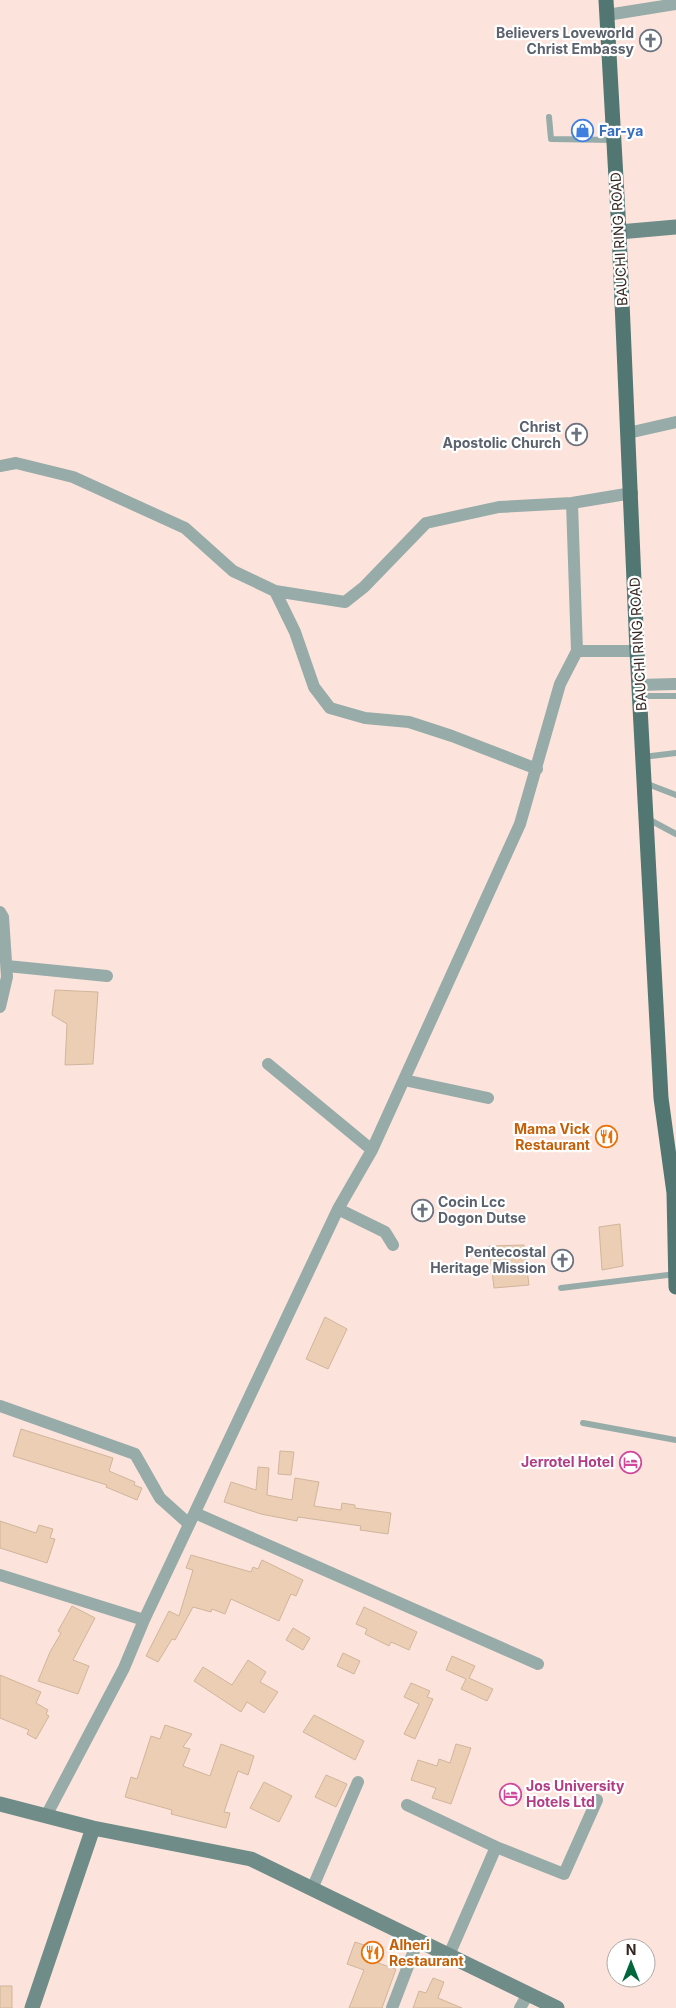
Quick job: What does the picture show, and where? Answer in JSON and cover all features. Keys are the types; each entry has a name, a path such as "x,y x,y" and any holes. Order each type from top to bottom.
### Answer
{"main road":[{"name":"BAUCHI RING ROAD","path":"606,8 620,232 637,651 661,1098 675,1192 676,1287"}],"street":[{"path":"606,8 676,4"},
{"path":"620,232 676,227"},
{"path":"628,433 676,422"},
{"path":"0,466 16,463 74,478 185,528 233,572 274,591 345,602 364,587 426,523 499,507 572,503 632,493"},
{"path":"46,1816 124,1668 144,1620 338,1209 372,1150 520,824 560,684 577,651 572,503"},
{"path":"274,591 295,632 314,687 330,708 365,718 409,722 452,736 537,769"},
{"path":"577,651 637,651"},
{"path":"639,690 676,684"},
{"path":"0,912 3,917 7,966 7,977 0,1007"},
{"path":"7,966 107,976"},
{"path":"268,1064 372,1150"},
{"path":"404,1080 488,1098"},
{"path":"338,1209 385,1232 393,1245"},
{"path":"0,1406 135,1454 160,1498 192,1519 538,1664"},
{"path":"0,1575 144,1620"},
{"path":"312,1889 358,1782"},
{"path":"407,1805 496,1847 564,1874 597,1800"},
{"path":"0,1804 93,1828 251,1859 557,2008"},
{"path":"32,2008 93,1828"},
{"path":"449,1955 496,1847"},
{"path":"392,2008 418,1940"},
{"path":"520,2008 528,1994"}],"lane":[{"path":"549,117 550,139 614,140"},
{"path":"639,690 676,696"},
{"path":"643,758 676,753"},
{"path":"645,783 676,795"},
{"path":"646,819 676,834"},
{"path":"561,1288 676,1274"},
{"path":"583,1424 676,1440"}],"building":[{"path":"55,990 98,992 93,1064 65,1065 67,1024 52,1015"},
{"path":"620,1224 623,1266 602,1270 599,1227"},
{"path":"524,1245 529,1285 494,1288 489,1246"},
{"path":"325,1317 347,1329 328,1369 306,1359"},
{"path":"21,1429 113,1458 109,1471 135,1482 134,1485 142,1488 137,1500 106,1487 107,1485 13,1456"},
{"path":"280,1451 294,1452 291,1475 278,1474"},
{"path":"258,1467 269,1468 267,1495 292,1500 295,1478 319,1482 314,1506 341,1510 342,1503 355,1505 355,1508 391,1513 388,1534 360,1530 361,1526 298,1517 297,1521 261,1514 224,1502 231,1482 256,1490"},
{"path":"0,1521 36,1533 39,1525 53,1529 50,1538 55,1539 47,1563 0,1548"},
{"path":"191,1555 251,1572 253,1567 258,1569 262,1560 303,1580 296,1596 291,1594 279,1621 231,1599 225,1614 212,1609 211,1612 193,1607 175,1640 172,1639 158,1662 146,1656 169,1611 179,1616 193,1570 186,1568"},
{"path":"72,1606 95,1618 73,1660 89,1666 78,1694 38,1681 50,1652 61,1633 58,1631"},
{"path":"364,1607 417,1632 409,1650 391,1642 389,1646 365,1634 367,1629 356,1624"},
{"path":"293,1628 310,1638 303,1650 286,1640"},
{"path":"343,1653 360,1661 354,1674 337,1666"},
{"path":"452,1656 475,1666 469,1678 493,1689 487,1701 461,1689 466,1679 446,1670"},
{"path":"248,1660 266,1672 260,1682 278,1692 264,1713 247,1702 241,1712 194,1681 203,1667 232,1685"},
{"path":"0,1675 41,1692 36,1703 48,1710 46,1714 49,1716 36,1739 27,1734 29,1730 0,1718"},
{"path":"411,1683 430,1691 427,1697 433,1699 415,1739 404,1734 419,1704 404,1697"},
{"path":"314,1715 364,1741 355,1760 303,1732"},
{"path":"165,1725 192,1734 183,1747 190,1749 183,1766 210,1776 221,1744 254,1756 248,1775 238,1771 224,1812 230,1813 226,1828 171,1814 172,1810 125,1797 131,1777 137,1779 151,1736 160,1739"},
{"path":"456,1744 471,1748 451,1804 432,1798 436,1788 411,1780 418,1760 437,1766 439,1759 450,1763"},
{"path":"326,1775 347,1784 336,1807 315,1797"},
{"path":"264,1782 292,1796 279,1822 250,1808"},
{"path":"355,1942 382,1951 378,1963 396,1969 382,2008 349,2008 364,1970 347,1964"},
{"path":"433,1978 444,1982 438,1998 462,2008 413,2008 419,1991 426,1993"},
{"path":"0,1986 12,1986 12,2008 0,2008"}],"place":[{"name":"Believers Loveworld Christ Embassy","path":"650,41"},
{"name":"Far-ya","path":"583,131"},
{"name":"Christ Apostolic Church","path":"577,435"},
{"name":"Mama Vick Restaurant","path":"606,1137"},
{"name":"Cocin Lcc Dogon Dutse","path":"422,1210"},
{"name":"Pentecostal Heritage Mission","path":"562,1260"},
{"name":"Jerrotel Hotel","path":"630,1462"},
{"name":"Jos University Hotels Ltd","path":"510,1794"},
{"name":"Alheri Restaurant","path":"373,1953"}]}
